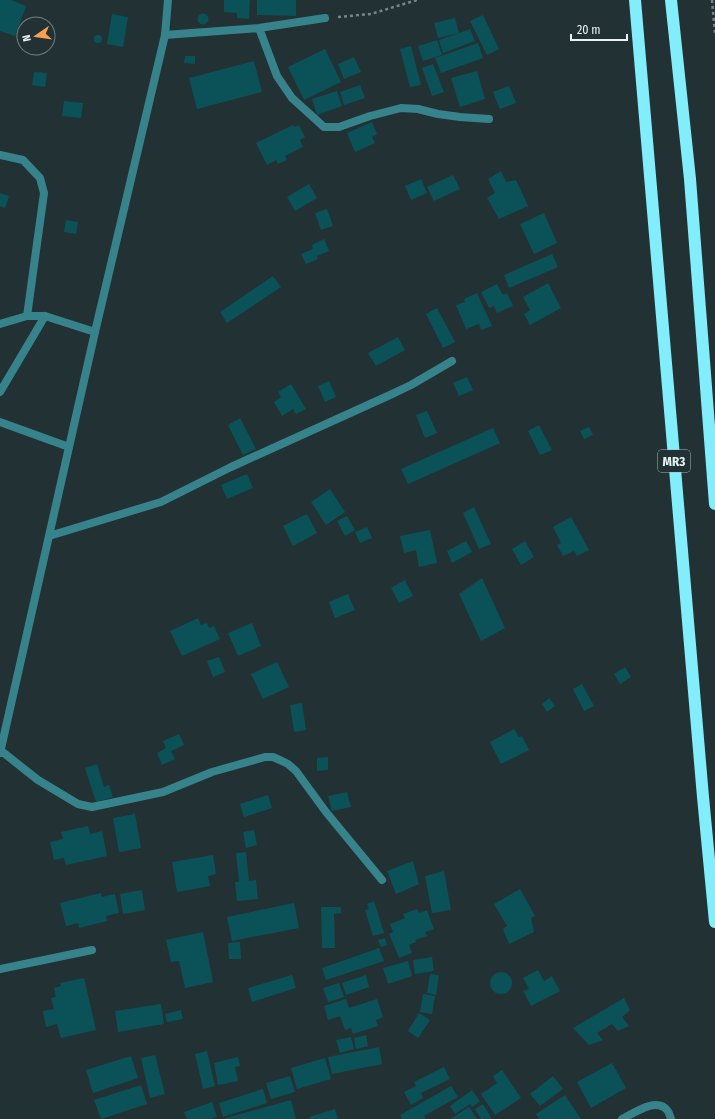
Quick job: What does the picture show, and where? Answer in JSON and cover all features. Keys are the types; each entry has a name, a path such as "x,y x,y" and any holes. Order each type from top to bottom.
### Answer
{"highway":[{"name":"MR3","path":"635,0 701,781 715,922"},
{"name":"MR3","path":"671,0 690,179 715,504"},
{"path":"680,0 690,179"}],"street":[{"path":"168,0 165,35 95,332 0,751 38,780 78,804 92,807 164,792 212,772 265,757 273,757 284,762 296,771 326,812 382,880"},
{"path":"165,35 259,28 325,18"},
{"path":"259,28 277,76 292,98 324,127 339,127 370,116 401,108 418,109 460,117 489,119"},
{"path":"0,155 23,160 40,178 44,193 27,316"},
{"path":"0,324 27,316 45,316 95,332"},
{"path":"0,392 45,316"},
{"path":"49,536 161,502 231,467 390,395 452,361"},
{"path":"0,422 69,447"},
{"path":"0,969 92,950"},
{"path":"622,1119 654,1104 667,1110 671,1119"}],"path":[{"path":"325,18 371,14 417,0"},
{"path":"712,0 715,34"}],"building":[{"path":"0,0 11,0 26,6 22,16 16,16 15,36 0,31"},
{"path":"224,0 250,0 249,19 237,18 237,13 224,12"},
{"path":"257,0 296,0 296,16 257,15"},
{"path":"112,14 128,17 123,47 107,44"},
{"path":"201,14 205,14 207,15 207,23 201,24 198,21 198,17"},
{"path":"483,15 499,49 487,55 470,21"},
{"path":"455,18 459,33 438,38 434,23"},
{"path":"470,29 475,41 443,53 439,40"},
{"path":"98,35 101,36 101,42 98,43 95,42 94,39 95,36"},
{"path":"437,40 442,55 423,61 418,46"},
{"path":"478,43 483,58 441,73 435,58"},
{"path":"411,46 421,85 410,87 400,49"},
{"path":"325,49 341,82 304,100 288,67"},
{"path":"185,56 195,56 195,64 184,63"},
{"path":"354,57 361,72 344,79 338,64"},
{"path":"254,61 262,92 197,109 189,78"},
{"path":"433,64 444,92 432,96 422,68"},
{"path":"477,71 485,99 460,107 451,78"},
{"path":"34,72 47,73 45,87 32,85"},
{"path":"360,85 365,98 344,105 340,92"},
{"path":"509,86 516,103 500,109 493,92"},
{"path":"337,91 342,106 317,115 312,99"},
{"path":"64,101 83,103 81,118 62,116"},
{"path":"372,122 377,134 372,137 375,143 355,152 347,133"},
{"path":"293,125 294,127 299,125 305,137 300,140 303,147 285,156 287,160 278,164 276,160 267,165 256,143"},
{"path":"501,171 506,182 516,180 528,206 499,219 487,198 495,193 488,179"},
{"path":"453,175 460,189 434,201 427,187"},
{"path":"421,179 427,193 411,200 405,186"},
{"path":"309,184 317,198 295,211 287,197"},
{"path":"0,193 9,196 5,208 0,206"},
{"path":"327,209 333,226 321,230 315,213"},
{"path":"544,213 557,243 534,254 520,224"},
{"path":"66,220 78,222 76,234 64,232"},
{"path":"324,239 329,251 317,256 318,259 306,264 301,254 313,249 312,245"},
{"path":"552,254 558,267 509,288 504,275"},
{"path":"273,276 281,287 227,323 220,312"},
{"path":"548,283 561,308 530,325 524,314 530,310 523,297"},
{"path":"497,284 503,295 507,293 513,306 497,313 494,306 489,308 481,292"},
{"path":"477,293 492,326 481,330 479,324 466,329 456,305 465,302 464,299"},
{"path":"437,308 455,342 443,348 426,314"},
{"path":"398,337 405,350 376,366 368,353"},
{"path":"467,377 473,390 459,396 453,383"},
{"path":"329,381 336,397 325,402 318,386"},
{"path":"291,384 306,409 296,414 293,409 282,416 274,402 281,397 278,392"},
{"path":"427,411 437,433 425,438 416,415"},
{"path":"240,418 256,449 243,455 228,425"},
{"path":"539,425 552,450 540,455 528,431"},
{"path":"589,427 593,435 584,439 580,431"},
{"path":"493,428 500,443 408,484 401,469"},
{"path":"247,474 253,488 227,499 221,485"},
{"path":"330,489 345,512 326,525 311,502"},
{"path":"474,507 491,544 479,549 463,513"},
{"path":"307,514 317,533 293,546 283,526"},
{"path":"347,516 355,530 345,536 337,521"},
{"path":"571,517 589,550 577,556 574,551 563,556 557,545 561,543 553,527"},
{"path":"367,527 372,538 360,543 355,532"},
{"path":"430,530 437,563 419,567 416,550 404,553 400,536"},
{"path":"466,541 472,552 452,563 447,551"},
{"path":"525,541 534,557 521,565 512,549"},
{"path":"482,578 505,628 481,641 459,594"},
{"path":"405,580 413,596 399,603 391,588"},
{"path":"348,594 355,610 335,618 329,602"},
{"path":"198,618 201,625 207,623 209,628 214,626 220,639 182,656 170,631"},
{"path":"252,623 261,646 238,656 228,633"},
{"path":"219,657 225,672 213,677 207,661"},
{"path":"277,662 289,687 263,699 251,674"},
{"path":"625,667 631,677 620,684 614,674"},
{"path":"582,684 594,706 584,711 573,689"},
{"path":"549,698 555,706 547,712 542,704"},
{"path":"302,703 306,730 294,732 290,705"},
{"path":"514,729 519,737 522,736 529,750 501,764 490,742"},
{"path":"179,734 184,745 171,751 175,759 162,765 157,753 166,748 163,741"},
{"path":"328,757 328,770 317,771 317,758"},
{"path":"97,764 104,787 109,785 113,797 96,802 85,768"},
{"path":"347,792 351,807 332,811 328,796"},
{"path":"268,795 272,808 244,817 240,804"},
{"path":"135,814 141,848 119,852 113,818"},
{"path":"88,826 90,834 102,831 107,856 66,865 64,858 54,860 50,842 63,839 61,832"},
{"path":"254,830 257,845 246,848 243,832"},
{"path":"246,852 249,881 256,880 258,899 237,901 235,882 239,882 236,853"},
{"path":"213,855 216,874 208,876 210,886 177,892 172,862"},
{"path":"413,861 419,884 396,894 387,871"},
{"path":"444,871 451,910 432,913 425,876"},
{"path":"520,889 535,916 531,918 534,932 509,944 503,929 507,926 494,904"},
{"path":"142,890 145,910 123,914 120,894"},
{"path":"101,893 102,897 115,894 119,913 106,916 107,921 79,928 78,923 66,926 60,903"},
{"path":"374,901 384,933 373,936 365,910 369,909 367,904"},
{"path":"294,903 299,928 232,941 227,917"},
{"path":"321,907 341,907 341,913 334,914 335,948 322,948"},
{"path":"417,909 419,913 427,910 434,929 425,932 427,936 415,940 416,942 409,945 412,953 399,958 389,934 393,932 390,924 405,918 403,914"},
{"path":"203,932 213,982 185,988 179,961 171,962 166,940"},
{"path":"385,938 387,945 381,947 378,940"},
{"path":"240,942 241,959 229,959 228,943"},
{"path":"379,948 384,961 326,980 322,968"},
{"path":"432,957 434,971 415,974 413,960"},
{"path":"408,961 412,976 388,984 383,968"},
{"path":"538,970 544,981 552,976 560,991 531,1006 523,991 529,989 523,978"},
{"path":"501,972 509,975 512,983 509,991 501,994 493,991 490,983 493,975"},
{"path":"430,974 439,975 436,995 427,993"},
{"path":"292,975 296,988 252,1002 248,988"},
{"path":"366,975 369,987 346,995 342,983"},
{"path":"84,978 96,1030 61,1038 57,1024 46,1027 43,1011 54,1009 51,998 56,997 54,988 61,986 60,983"},
{"path":"339,983 344,997 328,1002 323,988"},
{"path":"423,994 435,996 432,1014 420,1012"},
{"path":"624,998 630,1010 622,1017 629,1026 618,1031 612,1024 597,1033 603,1040 589,1045 573,1028"},
{"path":"346,999 349,1008 377,999 383,1017 376,1020 378,1026 353,1034 351,1028 345,1030 340,1016 328,1020 324,1006"},
{"path":"161,1004 164,1024 118,1032 115,1011"},
{"path":"181,1010 183,1019 167,1022 165,1014"},
{"path":"419,1013 430,1020 418,1038 408,1031"},
{"path":"366,1035 368,1046 356,1049 354,1038"},
{"path":"351,1037 354,1049 340,1053 336,1040"},
{"path":"379,1047 382,1064 332,1074 328,1057"},
{"path":"207,1051 215,1086 203,1089 195,1054"},
{"path":"155,1055 165,1094 150,1098 141,1058"},
{"path":"131,1056 138,1078 93,1093 86,1070"},
{"path":"238,1057 240,1066 235,1067 238,1081 218,1085 214,1063"},
{"path":"325,1058 331,1079 297,1089 291,1068"},
{"path":"612,1063 626,1088 591,1108 577,1082"},
{"path":"444,1067 450,1079 421,1093 423,1098 411,1105 404,1092 416,1086 414,1082"},
{"path":"502,1070 521,1098 495,1115 481,1094 497,1083 493,1076"},
{"path":"290,1076 295,1092 271,1099 266,1083"},
{"path":"553,1076 563,1089 540,1106 530,1094"},
{"path":"141,1085 147,1104 101,1119 94,1100"},
{"path":"451,1086 458,1097 424,1116 426,1119 402,1119 400,1115"},
{"path":"263,1089 267,1103 223,1117 219,1103"},
{"path":"472,1090 480,1101 472,1107 470,1104 455,1114 450,1106"},
{"path":"565,1095 581,1119 539,1119 536,1114"},
{"path":"291,1100 296,1119 226,1119 226,1118"},
{"path":"212,1102 217,1117 210,1119 187,1119 184,1112"},
{"path":"483,1104 492,1119 481,1119 475,1109"},
{"path":"469,1107 477,1119 450,1119"},
{"path":"335,1109 338,1119 310,1119 309,1117"}]}
